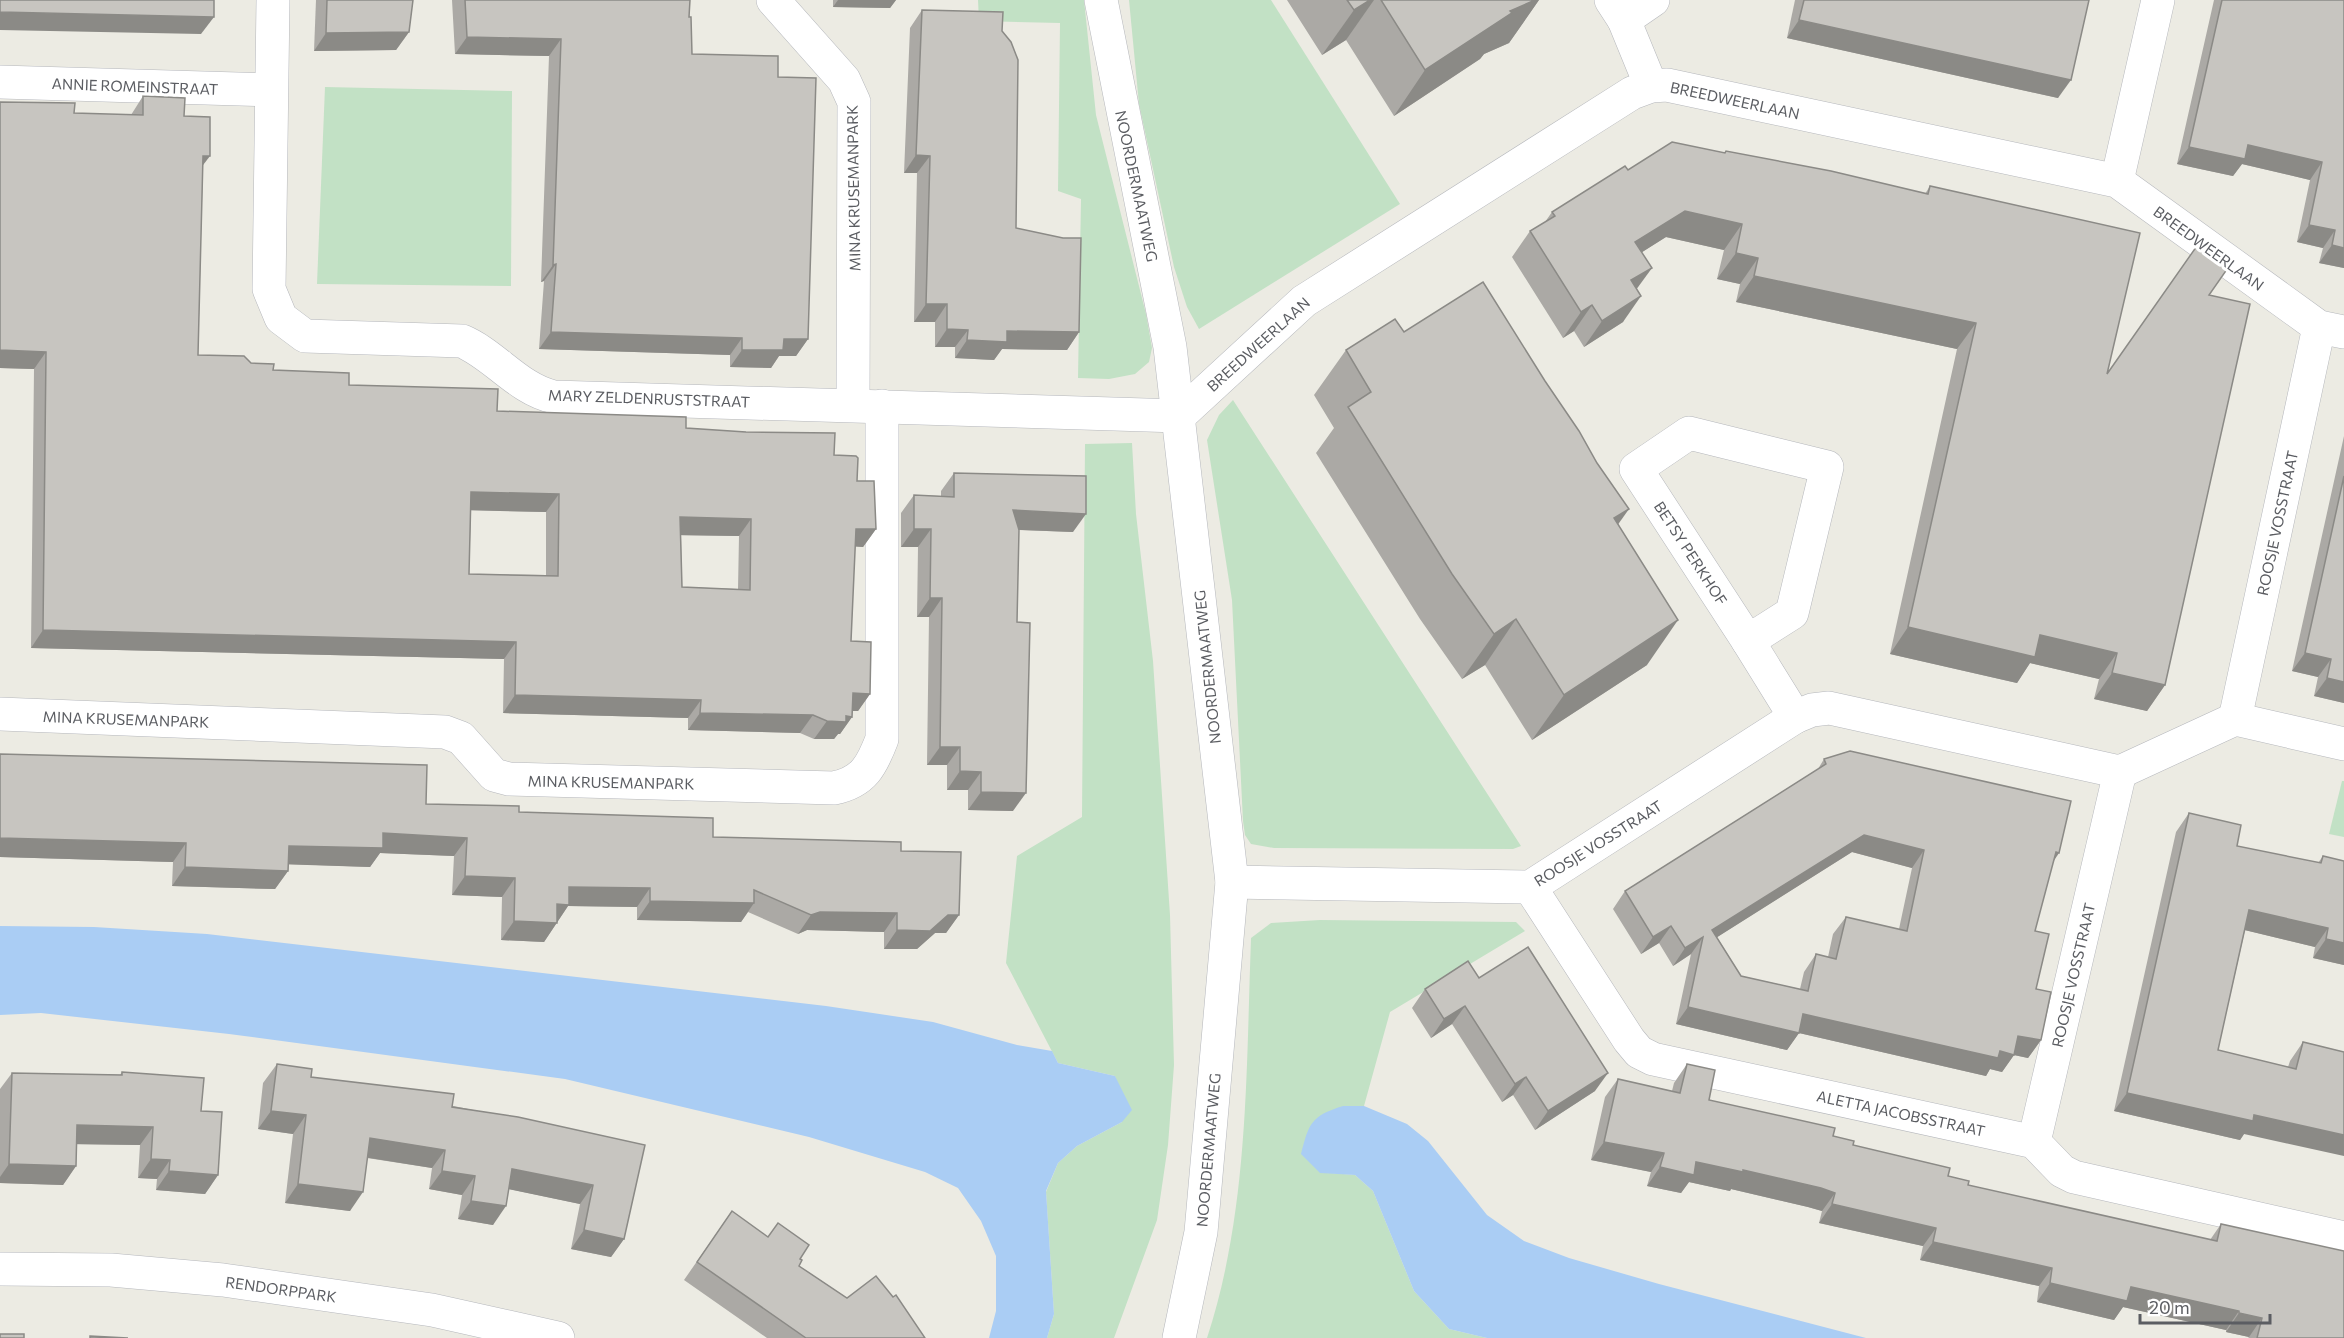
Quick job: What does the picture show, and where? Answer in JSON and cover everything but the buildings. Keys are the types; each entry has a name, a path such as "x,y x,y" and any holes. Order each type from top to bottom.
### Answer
{"street":[{"name":"MARY ZELDENRUSTSTRAAT","path":"273,0 269,289 281,318 305,336 462,341 481,349 537,393 554,397 1179,416"},
{"name":"MINA KRUSEMANPARK","path":"0,714 445,732 461,738 494,775 509,779 834,788 852,784 865,772 875,757 882,739 854,102 844,80 773,0"},
{"name":"NOORDERMAATWEG","path":"1101,0 1170,347 1232,882 1200,1232 1179,1338"},
{"path":"1651,86 1617,10 1653,0"},
{"path":"2117,181 2158,0"},
{"name":"ANNIE ROMEINSTRAAT","path":"0,82 270,90"},
{"name":"BREEDWEERLAAN","path":"1179,416 1304,301 1632,93 1651,86 1667,85 2117,181 2331,329"},
{"name":"ROOSJE VOSSTRAAT","path":"2235,718 2331,329"},
{"name":"BETSY PERKHOF","path":"1689,433 1827,467 1792,613 1748,640 1636,469 1689,433"},
{"path":"1748,640 1796,717"},
{"name":"ROOSJE VOSSTRAAT","path":"1232,882 1530,887 1796,717 1812,710 1828,708 2120,772 2034,1142"},
{"path":"2120,772 2235,718 2344,744"},
{"name":"ALETTA JACOBSSTRAAT","path":"1530,887 1629,1040 1646,1056 2034,1142"},
{"path":"2034,1142 2062,1171 2074,1178 2344,1238"},
{"name":"RENDORPPARK","path":"0,1269 111,1270 223,1280 432,1310 558,1338"}],"green space":[{"path":"978,0 1084,0 1096,115 1146,314 1152,348 1149,362 1135,374 1109,379 1078,378 1081,199 1058,191 1060,23 979,21"},
{"path":"1129,0 1271,0 1400,204 1199,329 1187,307 1174,267 1139,104"},
{"path":"325,87 512,91 511,286 317,284"},
{"path":"1233,400 1521,846 1513,849 1274,848 1251,844 1245,835 1232,600 1207,440 1219,415"},
{"path":"1132,443 1136,514 1153,661 1170,915 1174,1065 1168,1145 1157,1220 1114,1338 1047,1338 1054,1314 1046,1192 1058,1163 1077,1146 1122,1122 1115,1076 1058,1063 1006,963 1017,856 1082,817 1085,444"},
{"path":"2342,781 2344,781 2344,837 2329,834"},
{"path":"1320,920 1516,922 1525,931 1390,1012 1364,1106 1343,1106 1320,1172 1355,1175 1373,1191 1414,1291 1449,1329 1487,1338 1207,1338 1221,1290 1238,1190 1246,1089 1251,938 1271,923"}],"water":[{"path":"0,926 94,927 207,934 826,1006 933,1022 1017,1045 1052,1051 1058,1063 1115,1076 1132,1110 1122,1122 1077,1146 1058,1163 1046,1191 1054,1314 1047,1338 989,1338 996,1311 996,1256 981,1221 958,1188 925,1172 809,1137 565,1079 229,1034 41,1013 0,1015"},
{"path":"1343,1106 1364,1106 1407,1124 1428,1141 1487,1215 1524,1241 1569,1258 1659,1284 1866,1338 1487,1338 1449,1329 1414,1291 1373,1191 1355,1175 1320,1173 1301,1154 1306,1135 1313,1122 1324,1113"}]}
